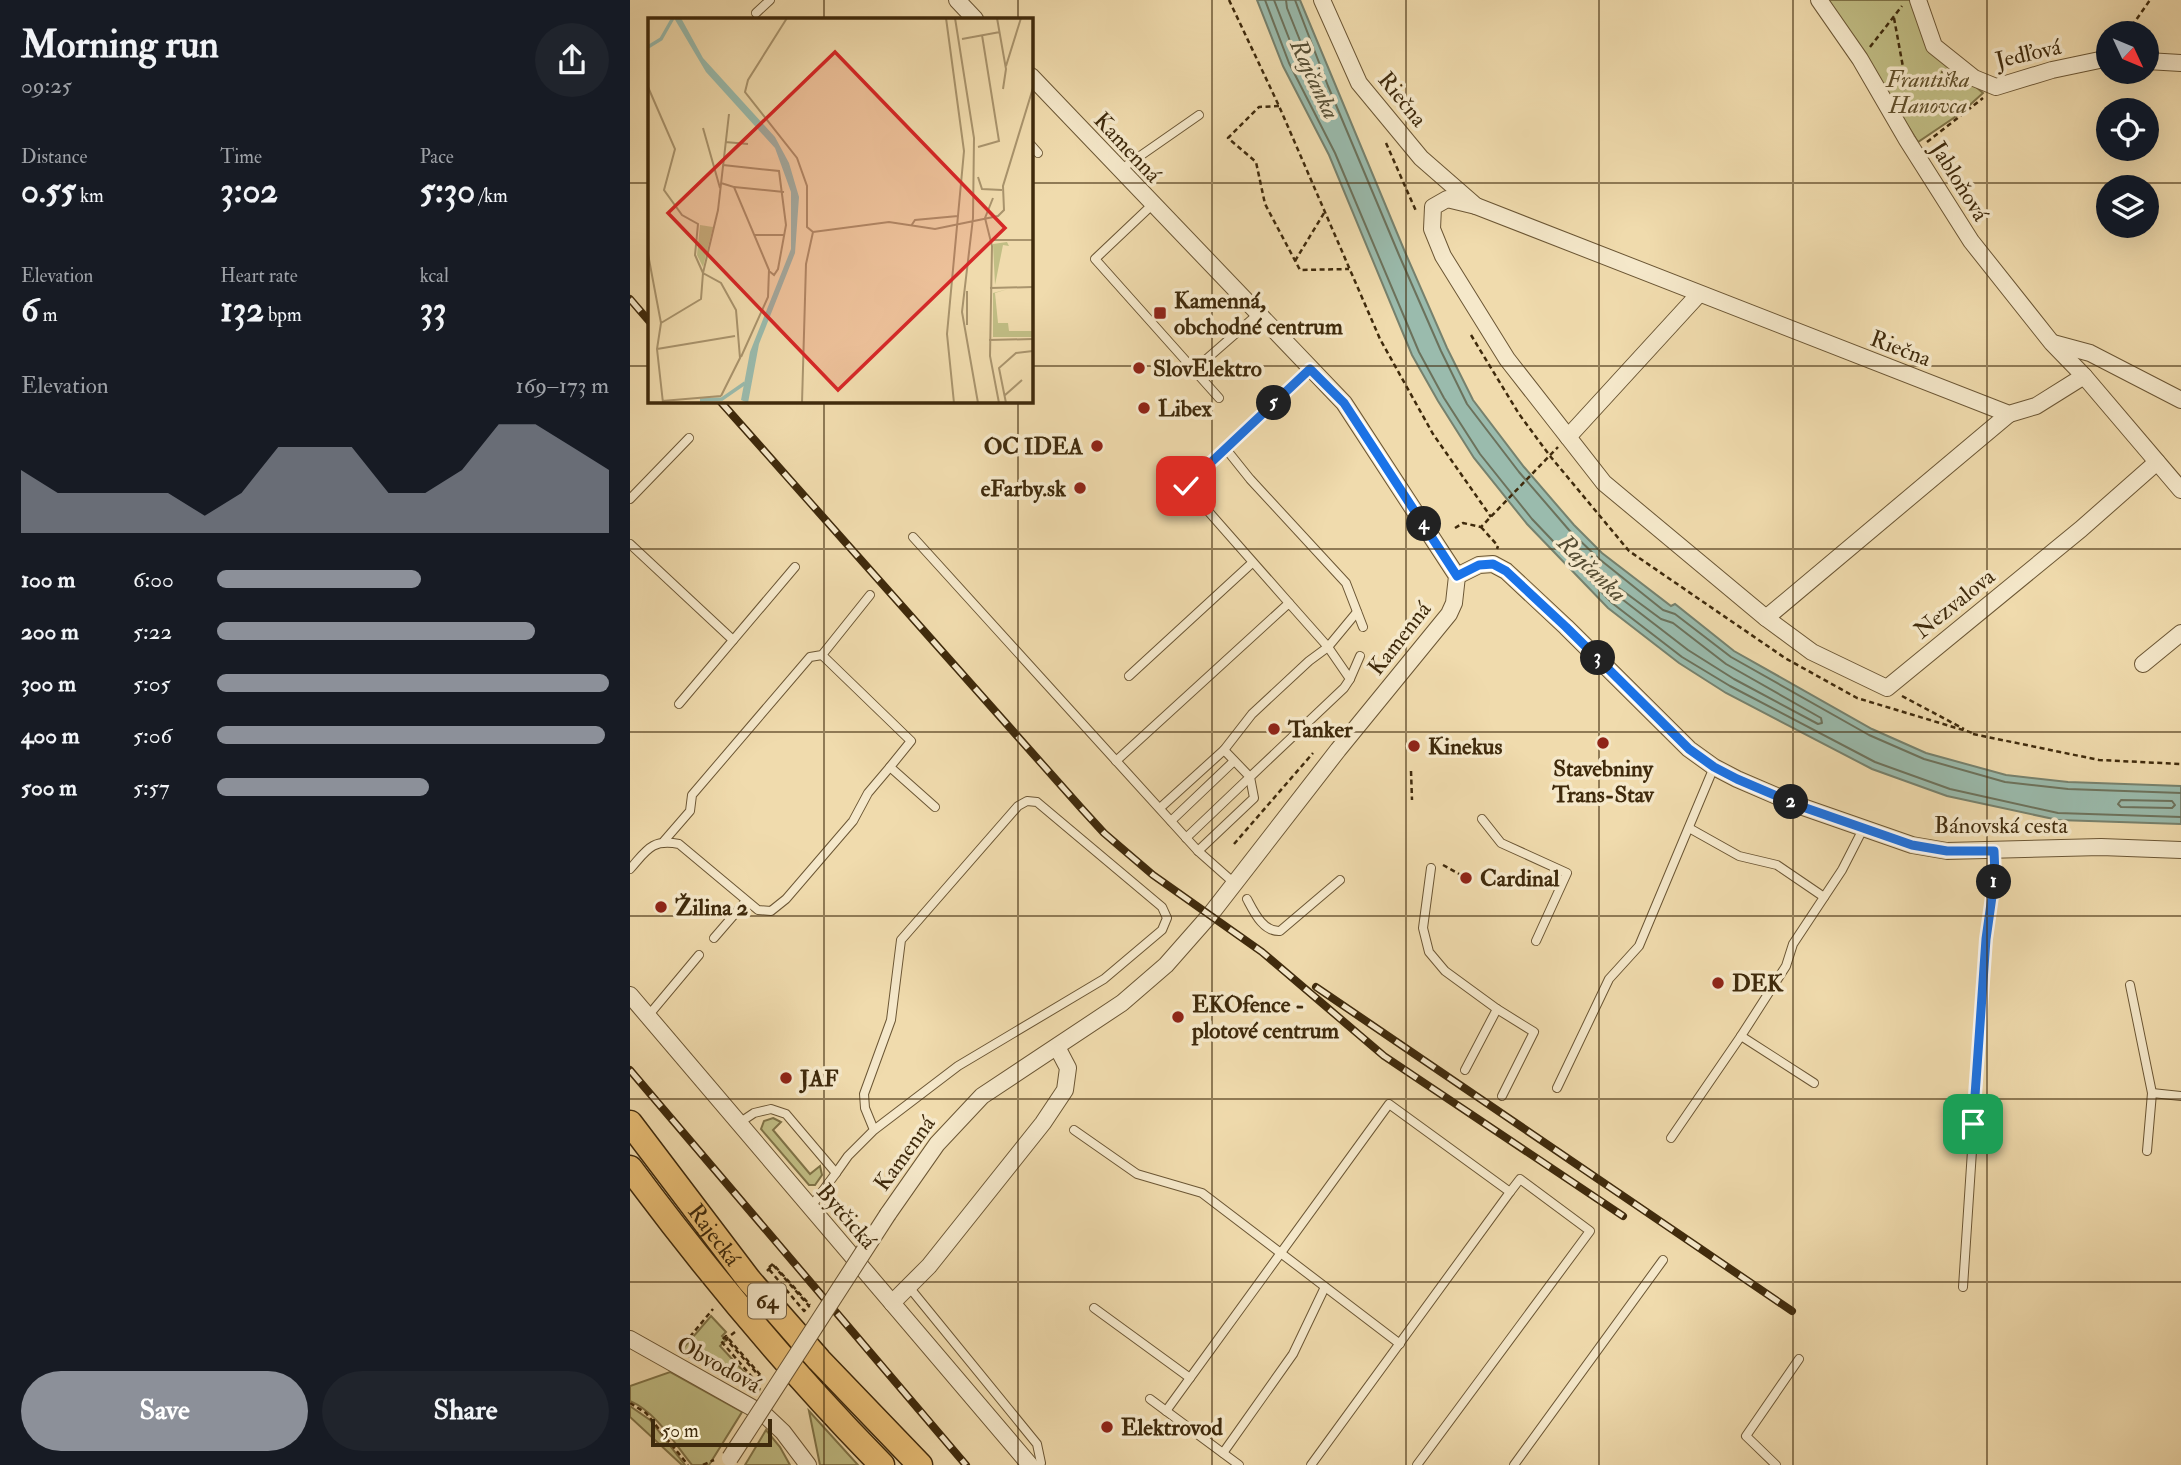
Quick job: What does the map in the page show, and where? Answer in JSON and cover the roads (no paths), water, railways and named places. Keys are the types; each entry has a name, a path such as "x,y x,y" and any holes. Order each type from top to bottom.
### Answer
{"main road":[{"name":"Rajecká","path":"630,1123 749,1280 818,1360 920,1465"},
{"name":"Rajecká","path":"630,1168 724,1290 807,1387 877,1461"}],"street":[{"path":"957,0 974,18"},
{"name":"Riečna","path":"1322,0 1359,83 1421,158 1476,206"},
{"name":"Jabloňová","path":"1819,0 1860,59 1971,241 2052,343 2084,376 2181,490"},
{"name":"Jedľová","path":"1917,0 1934,46 1974,78 1996,87 2052,70 2096,61"},
{"path":"2160,62 2181,63"},
{"name":"Kamenná","path":"724,1461 937,1144 965,1112 997,1085 1122,1003 1166,965 1210,915 1338,750 1449,614 1454,603 1457,576 1344,403 1032,77"},
{"name":"Riečna","path":"1766,618 1604,483 1507,359 1443,256 1432,229 1433,206 1447,199 1476,206 2009,414"},
{"path":"1568,437 1699,294"},
{"path":"2052,343 2090,353 2181,400"},
{"path":"1766,618 2009,414 2036,406 2084,376"},
{"name":"Nezvalova","path":"1766,618 1812,652 1887,688 2081,529 2157,462"},
{"name":"Bánovská cesta","path":"1457,576 1479,565 1493,564 1506,571 1689,749 1714,767 1800,806 1928,849 1965,852 2101,847 2181,850"},
{"path":"2143,664 2181,633"},
{"name":"Bytčická","path":"630,995 1030,1465"},
{"path":"892,1303 929,1266 1043,1123 1065,1090 1068,1068 1057,1047"},
{"name":"Obvodová","path":"633,1348 754,1408 783,1432 808,1465"},
{"name":"Obvodová","path":"783,1432 796,1465"}],"lane":[{"path":"755,13 769,0"},
{"path":"1119,170 1199,115"},
{"path":"1032,146 1038,153"},
{"path":"1152,205 1095,260 1219,398"},
{"path":"1194,370 1258,314"},
{"path":"1310,369 1186,486 1328,647 1350,679"},
{"path":"630,499 689,438"},
{"path":"1226,449 1346,583 1363,627"},
{"path":"913,537 1198,851 1234,882"},
{"path":"630,544 733,640"},
{"path":"1129,676 1252,563"},
{"path":"679,704 795,567"},
{"path":"664,841 690,811 692,795 810,657 822,655 870,595"},
{"path":"1116,761 1289,603"},
{"path":"1160,808 1224,750 1252,714 1328,647 1357,612"},
{"path":"630,869 652,845 664,841 679,844 758,910 771,911 786,898 853,821 868,793 911,741 822,655"},
{"path":"1186,838 1344,688 1360,656"},
{"path":"1198,851 1254,798 1250,776 1224,750"},
{"path":"1171,821 1234,761"},
{"path":"890,767 935,807"},
{"path":"1557,1087 1609,979 1639,946 1714,767"},
{"path":"810,1208 848,1156 874,1130 958,1066 1104,979 1162,930 1167,918 1162,907 1037,802 1027,801 1018,806 901,940 891,1020 864,1094 865,1108 874,1130"},
{"path":"1482,819 1501,843 1567,873 1536,941"},
{"path":"1689,828 1739,856 1777,864 1824,897"},
{"path":"1671,1138 1786,966 1793,944 1842,870 1863,829"},
{"path":"1963,1287 1986,939 1995,875 1994,851"},
{"path":"1431,868 1423,928 1429,953 1445,971 1534,1032 1502,1096"},
{"path":"1248,899 1255,914 1266,927 1280,931 1340,880"},
{"path":"714,938 746,901"},
{"path":"648,1016 699,955"},
{"path":"2130,985 2152,1093 2147,1151"},
{"path":"1465,1070 1497,1009"},
{"path":"1741,1036 1814,1083"},
{"path":"2152,1093 2181,1096"},
{"path":"1166,1411 1389,1104 1510,1192"},
{"path":"738,1123 754,1113 771,1109 786,1114 836,1173"},
{"path":"1074,1130 1137,1174 1202,1193 1400,1344"},
{"path":"1311,1465 1520,1179 1590,1231 1417,1465"},
{"path":"1514,1465 1663,1260"},
{"path":"909,1287 1037,1444 1041,1463 1039,1465"},
{"path":"1223,1453 1293,1353 1325,1287"},
{"path":"1094,1308 1190,1378"},
{"path":"1776,1465 1746,1436 1799,1359"},
{"path":"1150,1399 1239,1465"}],"water":[{"name":"Rajčanka","path":"1257,0 1300,0 1405,252 1473,400 1524,467 1602,553 1671,606 1675,604 1734,651 1872,729 1926,753 2006,775 2068,782 2181,786 2181,824 2058,820 1947,796 1872,769 1726,693 1679,663 1608,608 1527,524 1474,458 1438,401 1412,355 1329,155 1283,66"}],"railway":[{"path":"630,299 648,320"},
{"path":"721,402 1104,833 1153,875 1262,952 1384,1056 1623,1216"},
{"path":"1316,987 1792,1311"},
{"path":"630,1070 966,1465"}],"place":[{"name":"Kamenná, obchodné centrum","path":"1160,313"},
{"name":"SlovElektro","path":"1139,368"},
{"name":"Libex","path":"1144,408"},
{"name":"OC IDEA","path":"1097,446"},
{"name":"eFarby.sk","path":"1080,488"},
{"name":"Tanker","path":"1274,729"},
{"name":"Stavebniny Trans-Stav","path":"1603,743"},
{"name":"Kinekus","path":"1414,746"},
{"name":"Cardinal","path":"1466,878"},
{"name":"Žilina 2","path":"661,907"},
{"name":"DEK","path":"1718,983"},
{"name":"EKOfence - plotové centrum","path":"1178,1017"},
{"name":"JAF","path":"786,1078"},
{"name":"Elektrovod","path":"1107,1427"}],"park label":[{"name":"Františka Hanovca","path":"1928,92"}]}
